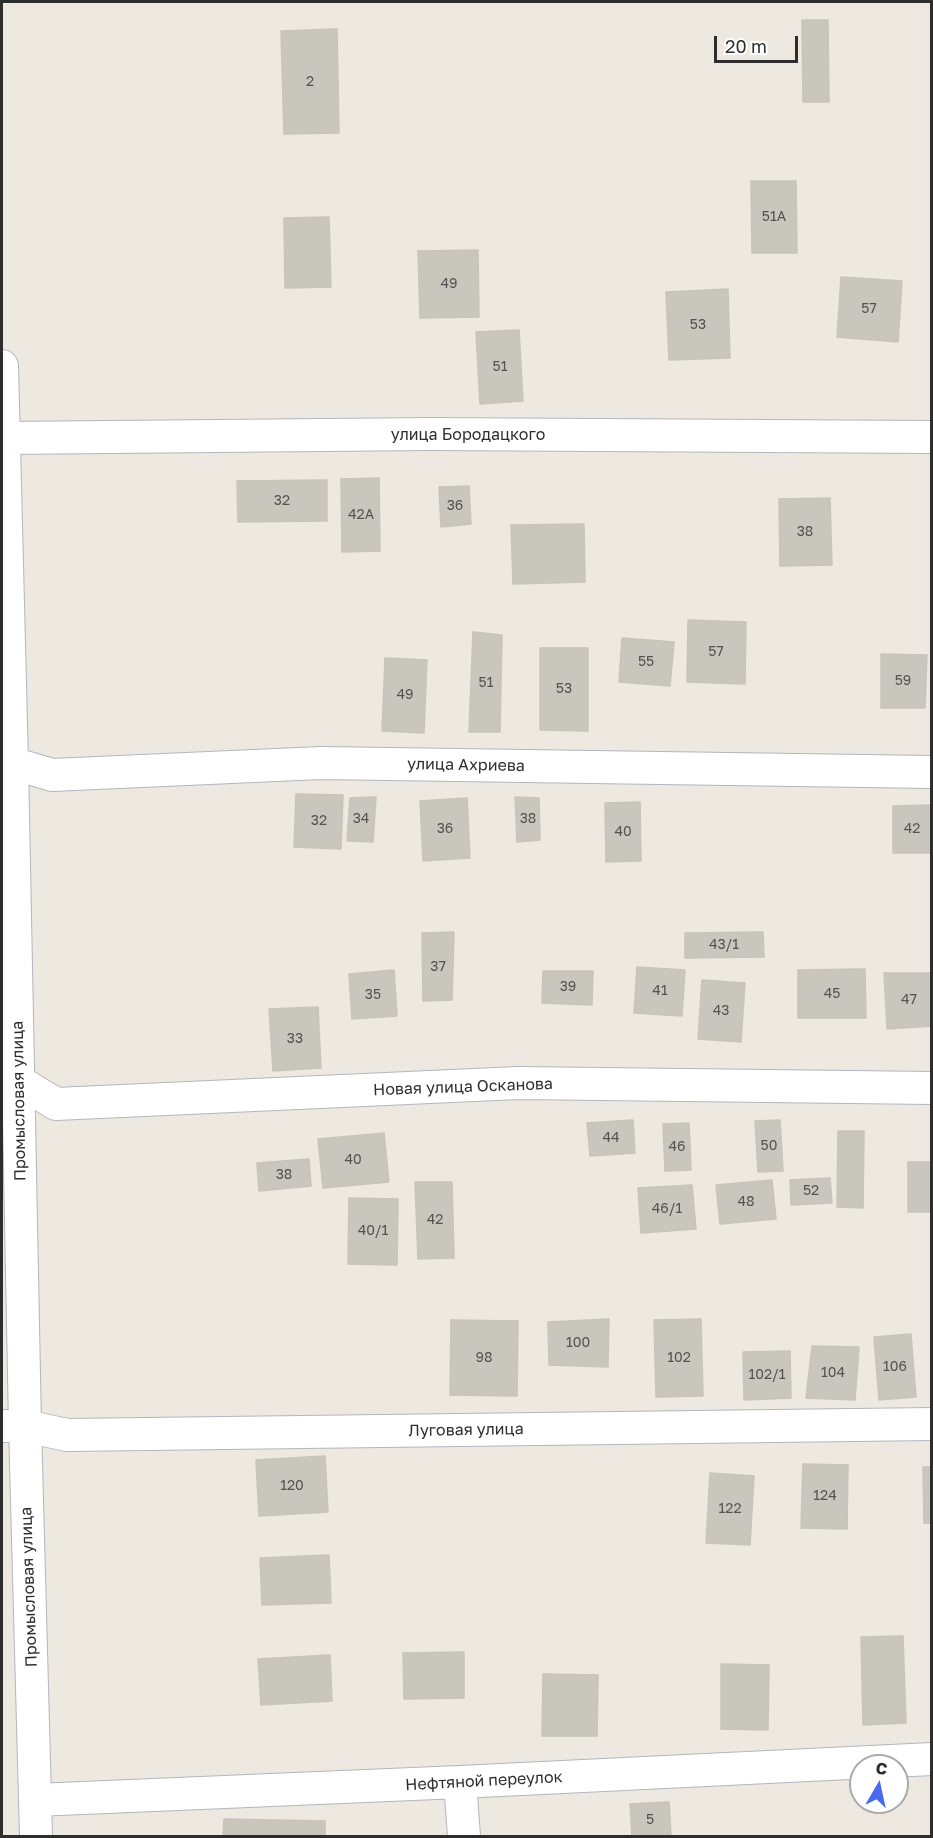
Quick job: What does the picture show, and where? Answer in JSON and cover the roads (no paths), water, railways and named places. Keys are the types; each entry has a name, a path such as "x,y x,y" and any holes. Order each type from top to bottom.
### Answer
{"street":[{"name":"Промысловая улица","path":"2,366 13,1426 36,1800 36,1836"},
{"name":"улица Бородацкого","path":"4,438 430,434 932,437"},
{"name":"улица Ахриева","path":"7,763 52,775 321,763 932,772"},
{"name":"Новая улица Осканова","path":"10,1081 56,1104 518,1083 932,1088"},
{"name":"Луговая улица","path":"13,1426 67,1435 932,1424"},
{"name":"Нефтяной переулок","path":"36,1800 932,1759"},
{"path":"460,1782 464,1836"}]}
